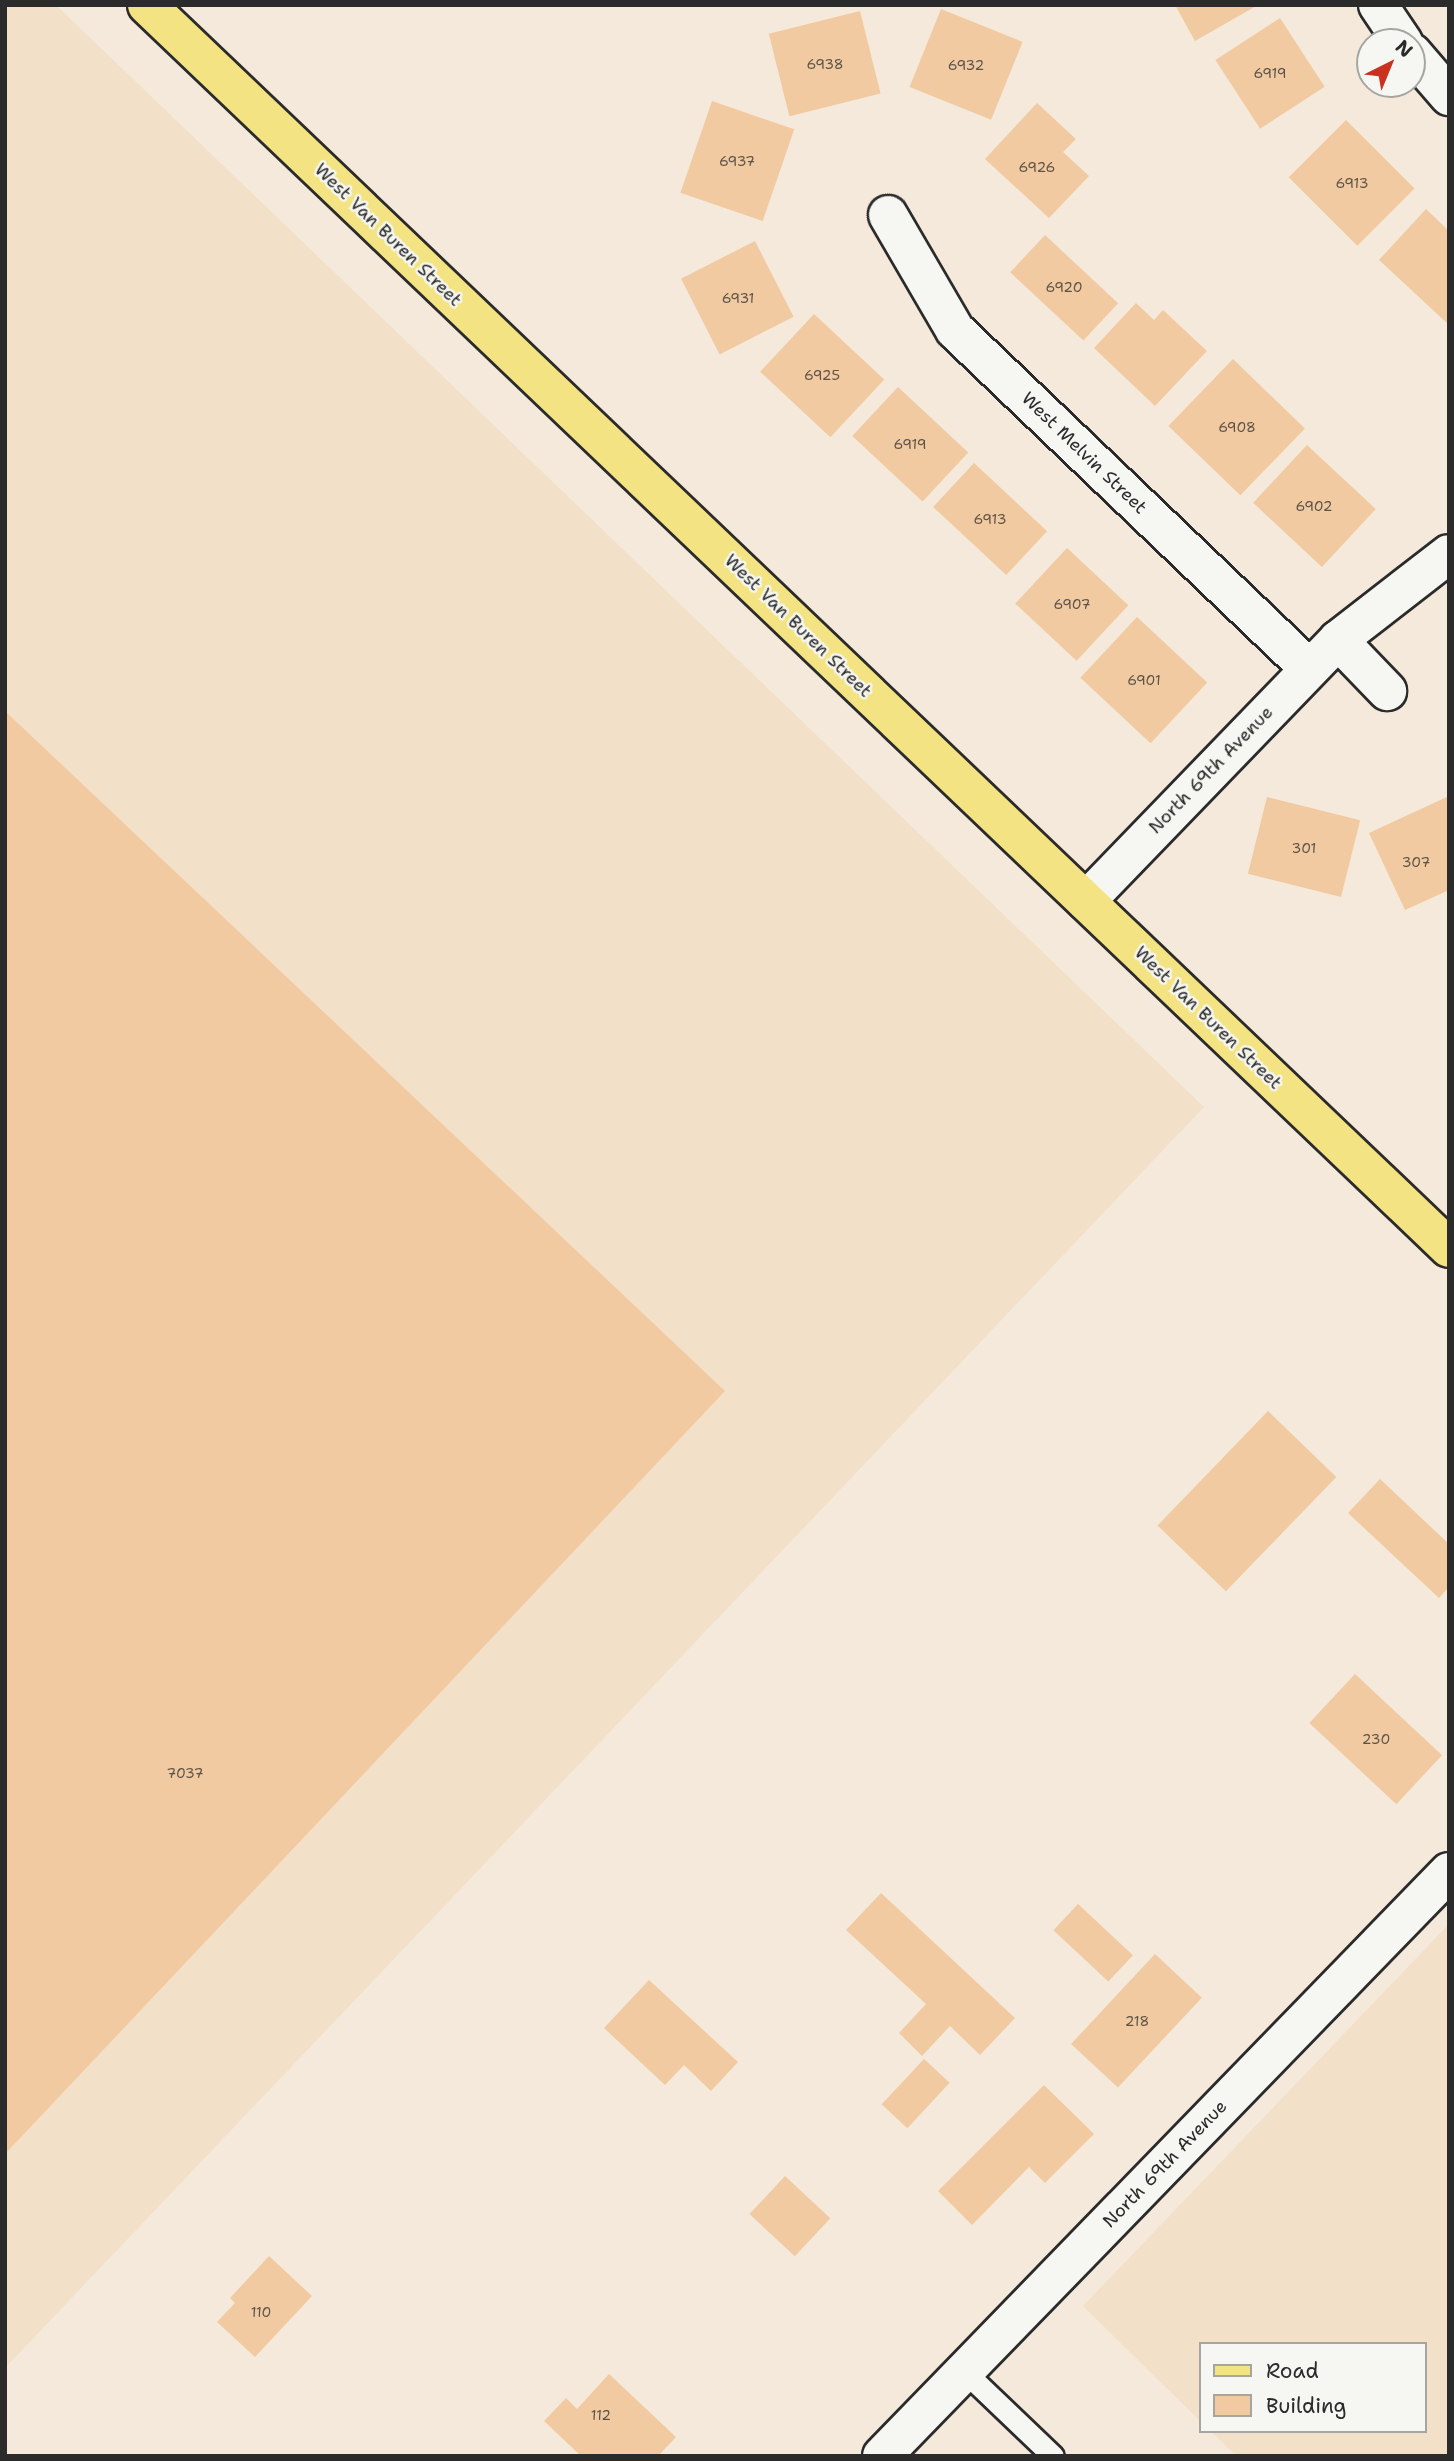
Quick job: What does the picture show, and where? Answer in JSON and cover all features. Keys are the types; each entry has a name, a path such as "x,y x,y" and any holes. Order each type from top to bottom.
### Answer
{"main road":[{"name":"West Van Buren Street","path":"148,5 1449,1248"}],"street":[{"path":"1378,5 1394,28"},
{"path":"1426,69 1449,96"},
{"name":"West Melvin Street","path":"888,215 955,330 1309,668"},
{"name":"North 69th Avenue","path":"1086,901 1338,640 1449,554"},
{"path":"1338,640 1387,691"},
{"name":"North 69th Avenue","path":"882,2456 1449,1872"}],"lane":[{"path":"964,2371 1053,2456"}],"shaded area":[{"path":"5,5 56,5 1204,1107 5,2368"},
{"path":"1449,1924 1449,2456 1236,2456 1213,2433 1426,2433 1426,2342 1198,2342 1198,2419 1083,2306"}],"building":[{"path":"1175,5 1258,5 1195,41"},
{"path":"941,9 1023,42 991,120 910,87"},
{"path":"860,11 881,93 789,116 769,34"},
{"path":"1280,18 1325,87 1260,129 1215,60"},
{"path":"712,101 794,129 763,221 680,193"},
{"path":"1037,103 1076,139 1063,152 1089,176 1049,218 985,159"},
{"path":"1346,120 1415,189 1357,246 1289,177"},
{"path":"1426,209 1449,231 1449,325 1379,260"},
{"path":"1045,235 1118,303 1083,340 1010,272"},
{"path":"755,241 794,317 720,354 681,279"},
{"path":"1136,303 1154,320 1163,310 1207,351 1155,406 1094,348"},
{"path":"814,314 884,379 830,437 760,372"},
{"path":"1233,359 1305,428 1240,495 1168,426"},
{"path":"898,387 968,452 923,501 852,436"},
{"path":"1307,445 1376,509 1322,567 1253,503"},
{"path":"974,463 1047,531 1006,575 933,507"},
{"path":"1067,548 1128,605 1077,661 1015,604"},
{"path":"1137,617 1207,682 1151,743 1080,678"},
{"path":"5,711 725,1391 5,2154"},
{"path":"1449,796 1449,890 1405,910 1369,833"},
{"path":"1267,797 1360,820 1341,897 1248,874"},
{"path":"1268,1411 1336,1477 1226,1591 1158,1525"},
{"path":"1380,1479 1449,1544 1449,1587 1439,1598 1348,1513"},
{"path":"1355,1674 1442,1755 1396,1804 1309,1723"},
{"path":"881,1893 1015,2018 980,2055 950,2026 922,2056 899,2033 926,2004 846,1930"},
{"path":"1078,1904 1133,1955 1108,1981 1053,1930"},
{"path":"1155,1954 1202,1998 1118,2088 1071,2044"},
{"path":"649,1980 738,2062 711,2091 684,2065 665,2085 604,2028"},
{"path":"924,2059 950,2083 907,2128 882,2104"},
{"path":"1044,2085 1094,2134 1045,2183 1029,2167 972,2225 938,2191"},
{"path":"785,2176 830,2218 795,2256 750,2214"},
{"path":"269,2256 312,2296 255,2357 217,2322 235,2303 230,2298"},
{"path":"609,2374 676,2437 658,2456 581,2456 544,2421 566,2398 577,2409"}]}
